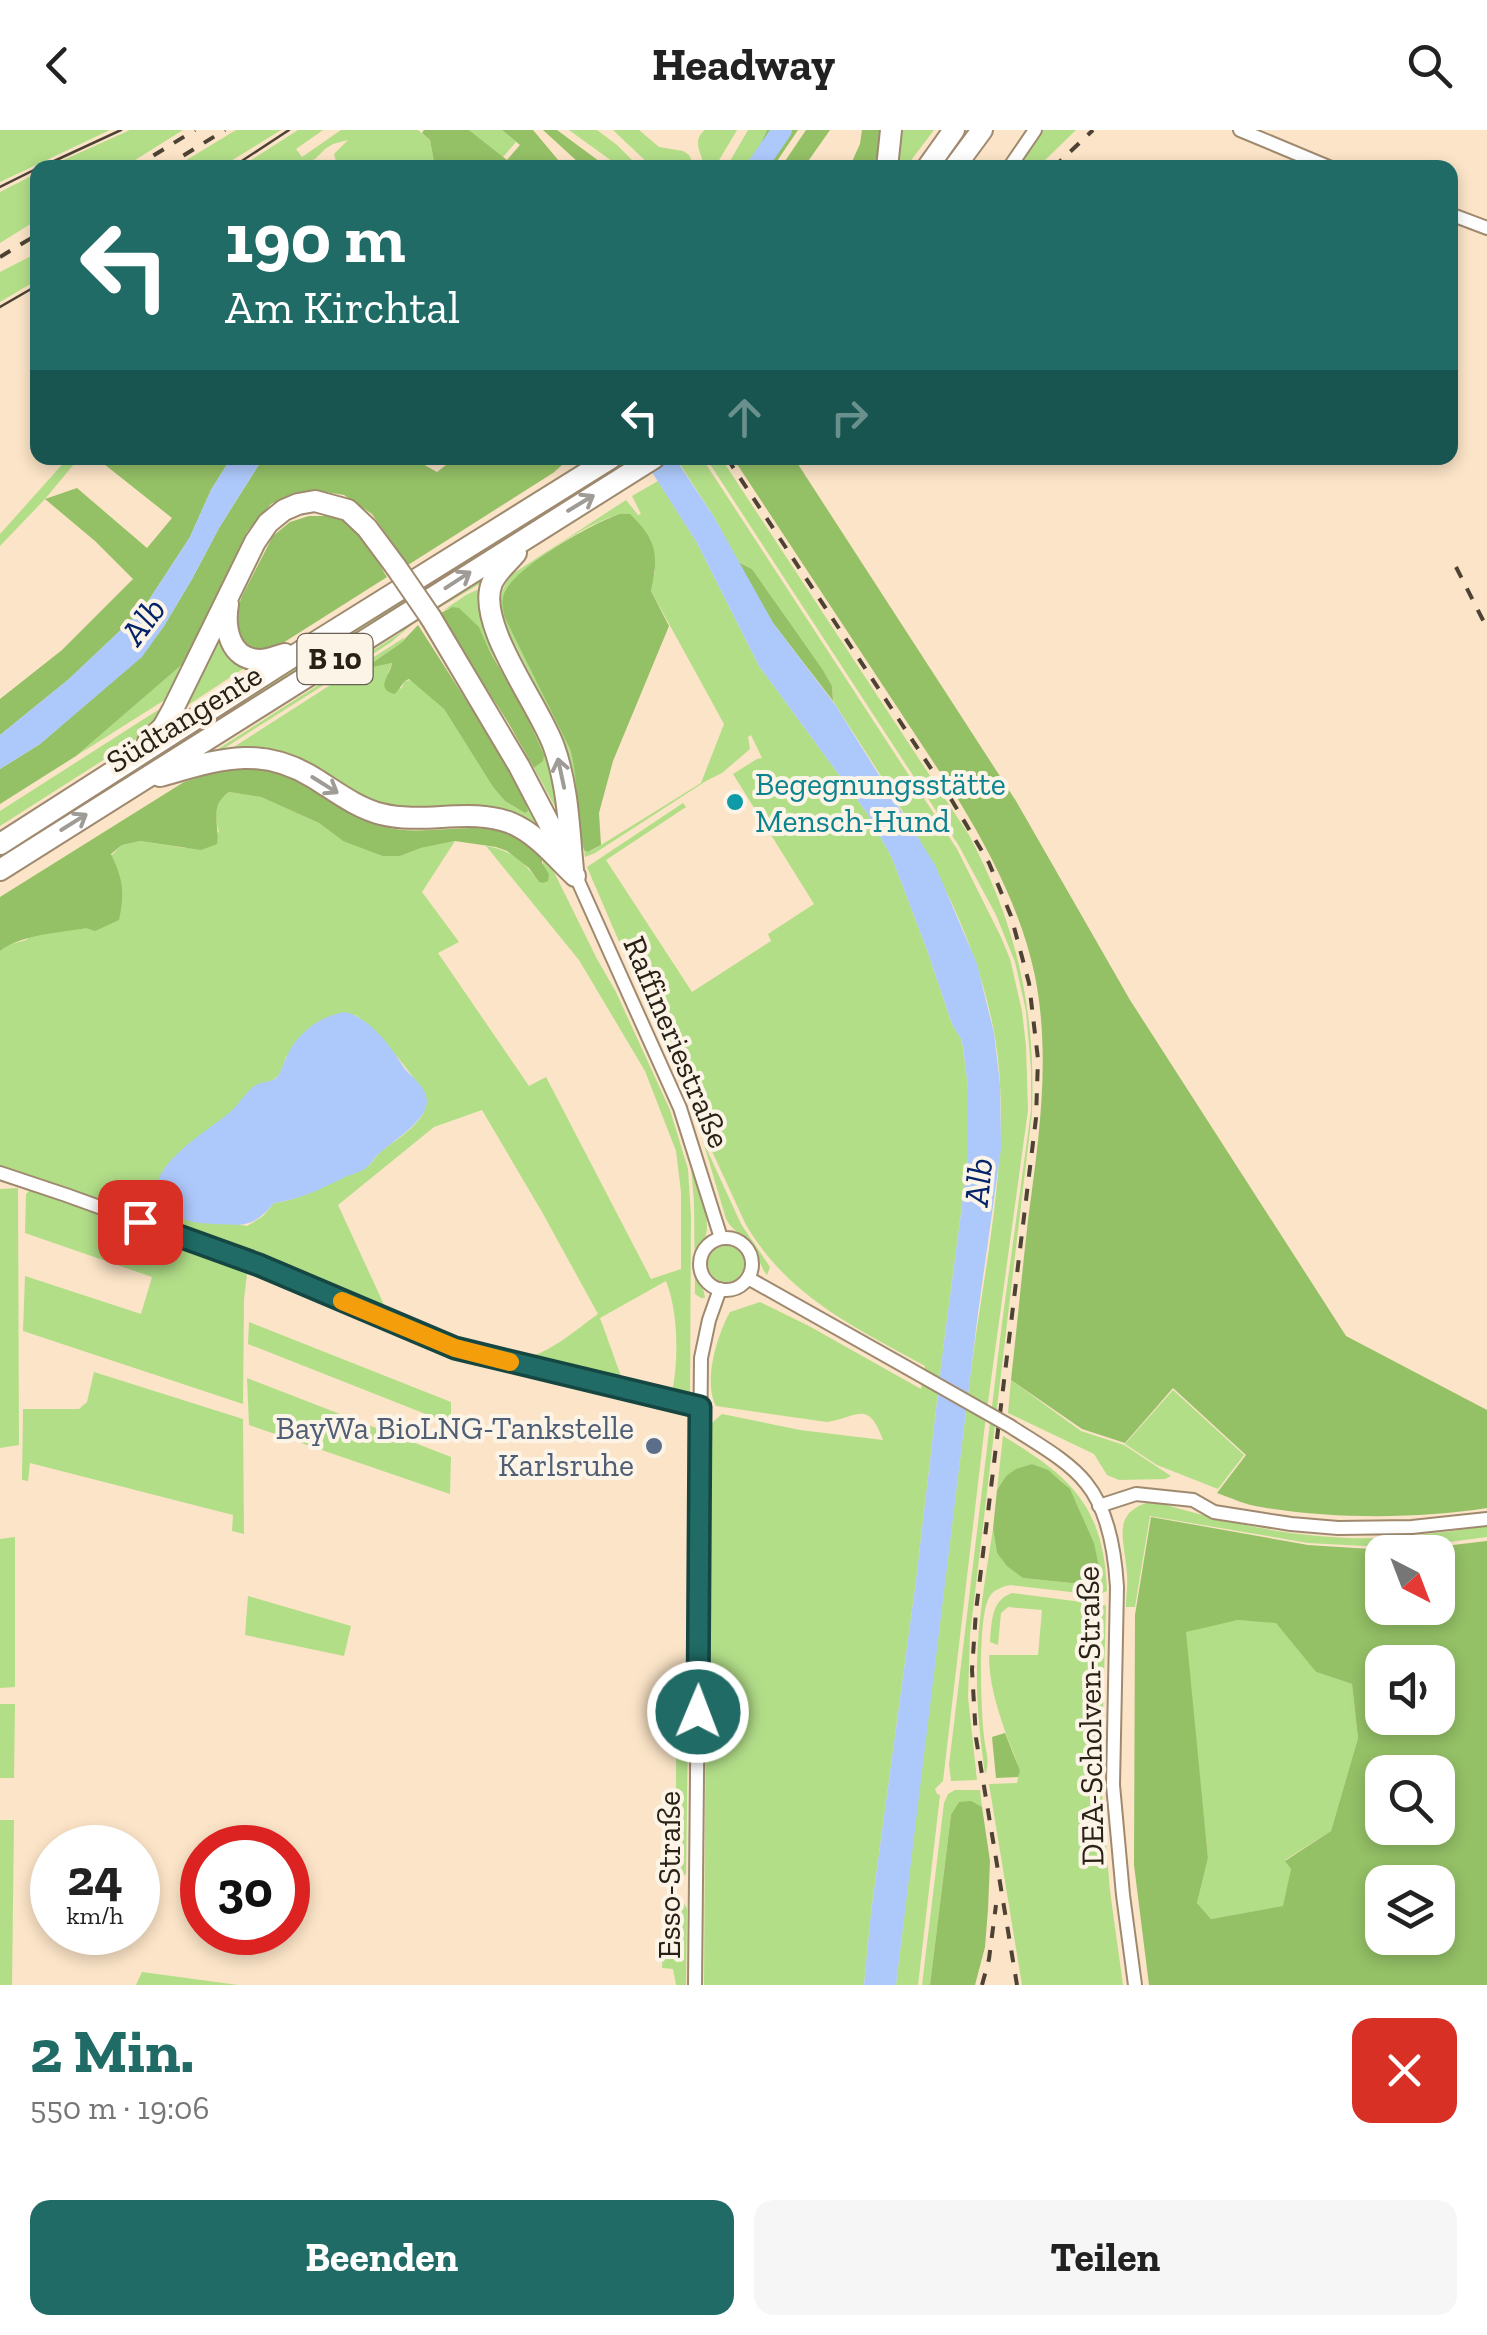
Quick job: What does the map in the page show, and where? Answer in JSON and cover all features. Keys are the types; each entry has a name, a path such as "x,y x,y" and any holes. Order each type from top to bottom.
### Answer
{"highway":[{"path":"888,160 891,130"},
{"path":"933,160 954,130"},
{"path":"960,160 982,130"},
{"name":"Südtangente","path":"0,870 303,650 601,465"},
{"name":"Südtangente","path":"0,844 380,632 644,465"},
{"path":"133,773 163,727 254,542 268,522 298,504 338,506 359,518 431,618 520,766 574,873"},
{"path":"530,534 492,582 488,594 490,615 556,752 574,873"},
{"path":"237,578 224,622 234,648 249,658 261,660 303,650"},
{"path":"133,773 234,757 270,759 296,768 381,814 491,818 511,823 542,842 574,873"}],"street":[{"path":"1015,160 1036,130"},
{"path":"1240,130 1312,160"},
{"path":"1458,217 1487,228"},
{"name":"Raffineriestraße","path":"574,873 684,1119 722,1238"},
{"path":"0,1174 252,1262 455,1348 700,1407"},
{"path":"722,1238 745,1246 752,1261 748,1278 731,1290 720,1289 706,1280 700,1264 706,1247 722,1238"},
{"name":"DEA-Scholven-Straße","path":"748,1278 1010,1426 1086,1482 1099,1506 1115,1556 1113,1785 1122,1895 1135,1985"},
{"name":"Esso-Straße","path":"695,1985 702,1348 720,1289"},
{"path":"1099,1506 1136,1494 1193,1500 1214,1512 1338,1528 1412,1527 1487,1518"}],"green space":[{"path":"0,130 110,130 47,160 30,160 30,168 0,182"},
{"path":"130,130 183,130 135,160 64,160"},
{"path":"236,130 281,130 232,160 187,160"},
{"path":"298,130 323,130 296,149 302,157 341,130 418,130 430,140 434,160 336,160 334,154 348,140 333,144 312,160 251,160"},
{"path":"469,130 502,130 516,142 503,157"},
{"path":"469,130 507,160 434,160 430,140 422,133"},
{"path":"502,130 533,130 558,160 507,160 520,145"},
{"path":"543,130 557,130 598,160 576,160"},
{"path":"569,130 597,130 632,160 610,160"},
{"path":"613,130 639,130 659,147 683,151 692,160 645,160"},
{"path":"705,130 737,130 719,160 702,160 698,143"},
{"path":"748,130 767,130 750,160 731,160"},
{"path":"767,130 798,130 778,160 750,160"},
{"path":"806,130 830,130 809,160 786,160"},
{"path":"862,130 885,130 882,160 853,160"},
{"path":"896,130 934,130 911,160 892,160"},
{"path":"1043,130 1076,130 1045,160 1022,160"},
{"path":"30,177 30,224 0,243 0,192"},
{"path":"30,257 30,284 0,302 0,272"},
{"path":"62,465 73,465 0,546 0,534"},
{"path":"105,465 227,465 190,537 143,609 69,679 0,735 0,699 62,650 133,579 45,499 77,488 147,548 172,518"},
{"path":"259,465 424,465 437,472 446,465 562,465 408,565 372,514 344,495 313,490 294,493 271,504 247,532 185,662 76,756 0,804 0,769 40,744 141,657 164,626"},
{"path":"612,465 622,465 18,846 38,829"},
{"path":"681,465 707,465 957,849 1010,959 1022,1011 1028,1110 985,1424 943,1781 935,1789 940,1795 918,1985 896,1985 995,1201 1001,1115 994,1032 969,943 930,859 833,701 832,686 823,670 752,569 738,562"},
{"path":"711,465 726,465 969,835 1000,902 1020,969 1031,1039 1032,1113 970,1635 968,1697 977,1780 951,1781 949,1765 1031,1111 1026,1011 1015,962 996,915 959,846"},
{"path":"738,465 799,465 1016,801 1130,1000 1346,1336 1487,1410 1487,1508 1374,1516 1317,1514 1250,1505 1217,1493 1246,1455 1173,1388 1125,1443 1082,1429 1011,1380 1042,1098 1040,1007 1022,930 983,842"},
{"path":"658,481 697,543 759,666 867,813 892,858 963,1048 968,1087 968,1160 864,1985 704,1985 707,1521 712,1423 722,1414 800,1430 883,1440 867,1415 827,1422 716,1406 711,1372 720,1333 730,1312 760,1302 921,1389 925,1366 848,1323 803,1291 763,1250 746,1225 587,867 683,803 686,807 606,860 692,992 771,941 768,934 814,904 733,774 762,758 751,735 750,749 722,773 585,857 584,850 593,850 701,783 724,724 651,591 655,571 620,514 559,544 507,588 570,749 577,794 563,739 504,623 501,609 503,590 514,573 626,500 641,514 632,496"},
{"path":"620,514 630,514 651,540 655,567 651,591 669,626 613,761 599,813 601,845 588,852 581,838 570,749 505,618 503,600 511,583 538,559"},
{"path":"309,516 334,517 348,523 387,577 275,648 261,650 247,645 236,631 242,596 273,536 290,522"},
{"path":"738,562 752,569 823,670 832,686 833,701 773,623"},
{"path":"488,573 488,579 415,622 390,643 207,756 400,633 415,619"},
{"path":"485,586 551,752 560,816 534,768 544,755 512,687 484,643 452,607 444,610"},
{"path":"459,608 479,627 526,714 544,755 534,768 439,614"},
{"path":"418,625 524,796 528,811 525,813 505,801 493,787 444,709 409,679 395,694 385,689 392,663 369,665 401,643"},
{"path":"219,630 249,665 185,707"},
{"path":"405,637 370,664 373,667 392,663 388,673 401,689 405,681 412,680 444,709 493,787 505,801 525,813 524,796 543,830 409,814 226,752"},
{"path":"185,662 167,698 76,756"},
{"path":"158,710 165,710 141,736 0,826 0,811"},
{"path":"254,767 293,779 380,826 504,832 524,841 543,857 548,881 539,882 529,868 496,847 455,841 400,856 383,856 343,841 319,823 261,797 229,792 217,810 217,844 201,850 140,841 122,845 111,854 122,886 119,920 95,931 86,928 30,938 0,951 0,897 184,782 226,769"},
{"path":"229,792 261,797 319,823 343,841 400,856 455,841 422,892 459,942 438,953 529,1086 546,1077 651,1279 681,1269 681,1192 676,1151 645,1071 579,960 486,846 516,858 539,882 543,883 543,857 552,868 616,992 670,1110 688,1169 690,1394 684,1398 454,1342 0,1168 0,951 26,940 122,845 140,841 185,848 219,832 216,810","holes":["355,1015 409,1072 424,1097 424,1112 366,1168 302,1196 274,1203 247,1226 238,1224 234,1109 255,1086 280,1074 286,1057","482,1110 598,1314 540,1353 527,1355 487,1348 386,1309 338,1205 434,1127","666,1281 676,1336 672,1392 622,1379 600,1318"]},
{"path":"703,1141 741,1224 770,1267 767,1275 753,1248 726,1219"},
{"path":"690,1154 707,1218 696,1266 705,1298 695,1294"},
{"path":"18,1188 19,1445 0,1448 0,1189"},
{"path":"31,1189 242,1264 247,1274 243,1404 23,1331 25,1276 141,1314 152,1277 25,1233 26,1194"},
{"path":"726,1246 739,1251 744,1264 739,1277 726,1282 713,1277 708,1264 713,1251"},
{"path":"249,1322 451,1402 451,1424 248,1344"},
{"path":"94,1372 243,1419 244,1534 232,1531 233,1515 30,1463 28,1481 22,1480 23,1409 79,1409 87,1402"},
{"path":"247,1378 451,1457 450,1494 249,1425"},
{"path":"1011,1380 1081,1431 1124,1445 1171,1476 1119,1480 1107,1475 1094,1454 1008,1413"},
{"path":"1173,1390 1244,1455 1218,1489 1157,1465 1125,1444"},
{"path":"1003,1436 1048,1466 1080,1497 1099,1537 1107,1591 1097,1595 1010,1585 990,1596 982,1642 982,1706 988,1760 985,1774 977,1664 993,1529 997,1553 1023,1578 1071,1583 1094,1543 1066,1486 1047,1470 1032,1464 1006,1476 997,1490"},
{"path":"1032,1464 1048,1470 1070,1489 1094,1543 1099,1567 1095,1580 1071,1583 1023,1578 997,1553 993,1529 997,1490 1006,1476"},
{"path":"1154,1501 1245,1525 1307,1535 1365,1538 1365,1546 1308,1543 1150,1516 1135,1607 1126,1607 1123,1528 1131,1512"},
{"path":"1151,1517 1308,1545 1365,1549 1365,1625 1455,1625 1455,1545 1487,1541 1487,1985 1149,1985 1134,1865 1135,1615","holes":["1238,1620 1276,1623 1316,1672 1352,1684 1358,1738 1331,1831 1285,1861 1291,1869 1283,1906 1211,1919 1197,1903 1208,1858 1186,1632"]},
{"path":"1487,1526 1487,1537 1455,1541 1455,1535 1417,1535"},
{"path":"15,1537 15,1687 0,1688 0,1539"},
{"path":"1012,1593 1106,1607 1101,1782 1123,1985 1022,1985 989,1784 1017,1783 1018,1769 996,1701 989,1655 1038,1655 1042,1610 1008,1607 1001,1613 998,1645 990,1642 996,1607"},
{"path":"248,1596 351,1626 344,1656 245,1635"},
{"path":"1238,1620 1276,1622 1316,1672 1352,1684 1358,1738 1331,1831 1285,1860 1291,1869 1284,1906 1211,1919 1197,1903 1208,1858 1185,1631"},
{"path":"0,1704 15,1704 14,1778 0,1778"},
{"path":"676,1724 688,1726 686,1874 682,1878 676,1877"},
{"path":"1005,1733 1020,1771 1018,1777 996,1778 992,1737"},
{"path":"955,1790 980,1790 982,1807 971,1802 951,1815 930,1985 922,1985 944,1803"},
{"path":"971,1801 982,1807 990,1861 985,1947 975,1985 930,1985 951,1815 959,1802"},
{"path":"0,1820 14,1820 12,1985 0,1985"},
{"path":"676,1897 687,1909 686,1985 676,1985 673,1969 662,1968 663,1942 675,1942"},
{"path":"142,1972 238,1985 136,1985"}],"water":[{"name":"Alb","path":"227,465 259,465 142,657 40,744 0,769 0,735 69,679 143,609 190,537"},
{"name":"Alb","path":"647,465 680,465 714,517 773,623 836,706 935,865 977,964 994,1033 1001,1149 896,1985 864,1985 968,1160 968,1087 963,1047 892,858 867,813 759,666 697,543"},
{"path":"346,1012 378,1033 424,1090 426,1108 416,1122 364,1169 311,1193 274,1203 248,1223 194,1222 165,1208 157,1195 158,1182 176,1155 229,1113 252,1088 277,1077 291,1048 311,1026"}],"waterway":[{"path":"761,160 782,130"}],"tram line":[{"path":"56,160 121,130"},
{"path":"243,160 289,130"},
{"path":"0,187 30,172"},
{"path":"0,307 30,290"}],"railway":[{"path":"146,160 195,130"},
{"path":"176,160 225,130"},
{"path":"1061,160 1093,130"},
{"path":"0,257 30,239"},
{"path":"732,465 989,863 1011,916 1029,983 1038,1059 1036,1118 972,1670 976,1738 1017,1985"},
{"path":"1456,567 1487,628"},
{"path":"982,1985 996,1905"}],"slow traffic":[{"path":"342,1301 455,1348 510,1362"}],"place":[{"name":"Begegnungsstätte Mensch-Hund","path":"735,802"},
{"name":"BayWa BioLNG-Tankstelle Karlsruhe","path":"654,1446"}],"route":[{"path":"140,1222 259,1265 455,1348 700,1407 698,1712"}]}
